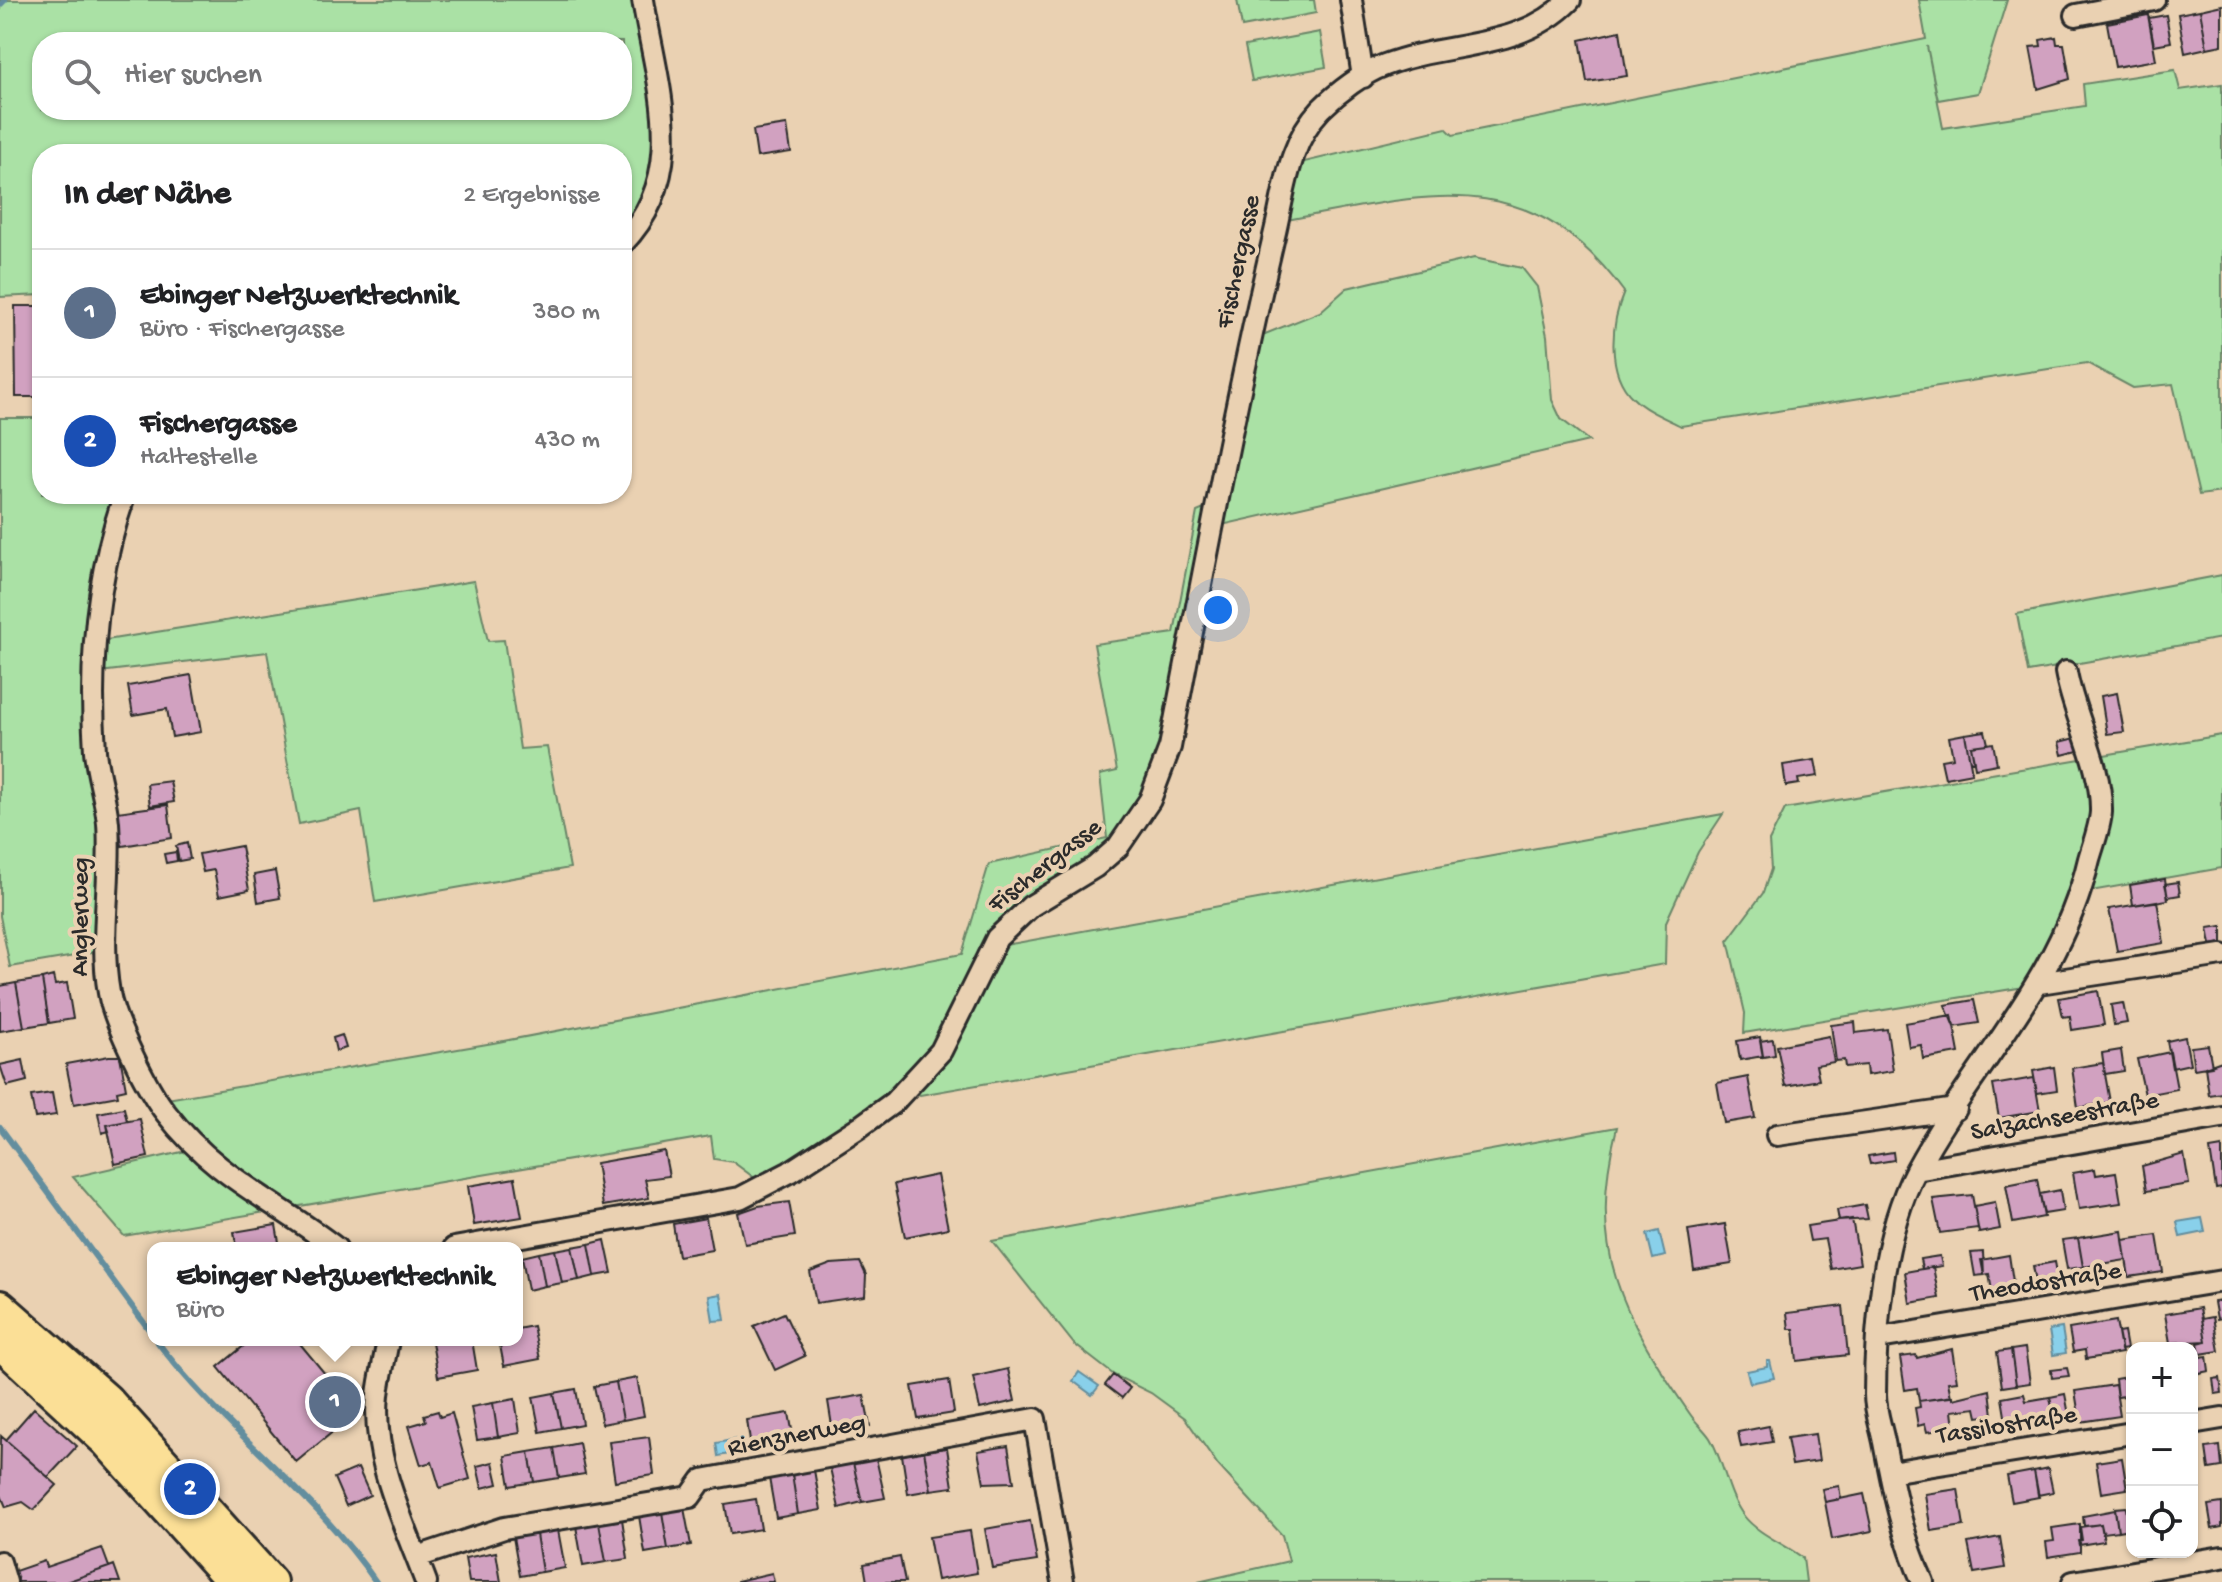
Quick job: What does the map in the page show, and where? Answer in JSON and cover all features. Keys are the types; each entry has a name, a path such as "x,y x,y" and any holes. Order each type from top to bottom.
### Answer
{"main road":[{"path":"0,1307 106,1400 270,1582"},
{"path":"0,1342 107,1441 234,1582"}],"street":[{"path":"632,230 651,204 664,169 664,119 643,0"},
{"path":"1351,0 1363,77"},
{"name":"Fischergasse","path":"488,1242 740,1198 790,1172 861,1126 911,1086 953,1030 997,938 1031,906 1095,867 1118,847 1150,800 1170,747 1256,304 1283,187 1298,144 1320,110 1363,77 1385,65 1523,34 1558,12 1570,0"},
{"path":"2076,15 2154,0"},
{"name":"Anglerweg","path":"121,504 114,525 97,608 94,685 95,754 108,820 109,996 142,1073 164,1111 196,1148 242,1187 327,1242"},
{"path":"1923,1582 1913,1561 1875,1398 1886,1260 1897,1215 1916,1170 2039,983 2066,932 2087,870 2101,812 2090,751 2070,696 2066,672"},
{"path":"2039,983 2222,955"},
{"path":"1777,1135 1956,1109"},
{"name":"Salzachseestraße","path":"1916,1170 2222,1117"},
{"name":"Theodostraße","path":"1879,1338 2222,1281"},
{"path":"387,1346 378,1397 380,1442 426,1582"},
{"path":"2198,1422 2222,1418"},
{"name":"Rienznerweg","path":"417,1557 504,1528 690,1497 702,1480 1035,1419 1063,1582"},
{"name":"Tassilostraße","path":"1890,1472 2126,1434"},
{"path":"2073,1582 2222,1557"},
{"path":"0,1562 6,1582"}],"green space":[{"path":"0,0 638,0 658,110 653,184 632,219 632,144 32,144 32,295 0,297"},
{"path":"1237,0 1314,0 1316,13 1242,27"},
{"path":"1919,0 2007,0 1978,93 1938,100 1927,46 1943,128 2085,106 2083,84 2175,70 2180,90 2222,84 2222,492 2199,495 2173,384 2133,388 2087,363 1681,426 1644,407 1624,388 1615,362 1614,333 1624,292 1588,250 1551,222 1512,205 1471,198 1429,197 1287,220 1300,163 1446,128 1453,135 1926,39"},
{"path":"1320,32 1326,67 1252,81 1245,46"},
{"path":"1474,258 1522,268 1537,287 1547,336 1552,400 1561,419 1589,441 1222,525 1260,336 1320,312 1347,288"},
{"path":"0,418 32,418 32,504 117,504 100,641 474,581 488,641 504,640 520,749 547,747 570,868 375,902 361,811 299,824 267,652 100,672 88,745 100,840 98,952 10,967 0,916"},
{"path":"1209,507 1159,760 1146,787 1105,848 1016,911 978,950 1723,814 1698,852 1666,922 1665,964 920,1095 901,1086 807,1155 756,1179 733,1162 714,1159 711,1136 124,1236 73,1177 190,1150 167,1099 493,1043 962,954 989,864 1107,838 1100,775 1117,771 1094,644 1174,633 1197,512"},
{"path":"2222,575 2222,638 2028,672 2017,614"},
{"path":"2222,735 2222,868 2091,891 2075,886 2030,986 1744,1033 1745,1013 1728,940 1763,893 1771,869 1769,841 1785,809"},
{"path":"1617,1127 1608,1171 1606,1210 1616,1280 1629,1312 1666,1378 1710,1438 1738,1507 1757,1528 1803,1558 1806,1582 1198,1582 1289,1561 1282,1535 1218,1465 1185,1418 1151,1393 1114,1375 1074,1344 992,1241"}],"water":[{"path":"2202,1218 2205,1232 2180,1237 2177,1222"},
{"path":"1659,1231 1665,1256 1653,1259 1647,1234"},
{"path":"721,1294 725,1320 713,1321 709,1296"},
{"path":"2062,1328 2066,1353 2053,1355 2049,1330"},
{"path":"1767,1361 1770,1361 1774,1378 1750,1383 1747,1371 1767,1367"},
{"path":"1079,1372 1099,1386 1092,1395 1073,1381"},
{"path":"743,1438 746,1451 718,1456 716,1443"}],"building":[{"path":"2222,5 2222,45 2207,48 2200,10"},
{"path":"2200,10 2207,48 2185,53 2178,14"},
{"path":"2148,15 2156,60 2115,67 2107,23"},
{"path":"2166,15 2171,42 2154,45 2149,18"},
{"path":"1620,31 1627,76 1587,82 1580,40"},
{"path":"2056,37 2057,44 2064,44 2070,79 2038,89 2030,47 2041,46 2040,40"},
{"path":"787,125 791,152 757,157 753,130"},
{"path":"15,306 32,306 32,397 16,397"},
{"path":"191,675 201,732 172,737 167,709 133,715 128,686"},
{"path":"2117,693 2124,732 2107,734 2101,696"},
{"path":"1985,731 1988,744 1971,746 1974,761 1970,762 1965,734"},
{"path":"1965,734 1972,773 1945,778 1941,760 1953,758 1949,737"},
{"path":"2075,738 2078,751 2062,755 2059,742"},
{"path":"1993,743 1997,764 1975,768 1971,746"},
{"path":"1815,760 1818,776 1798,779 1799,784 1786,786 1783,765"},
{"path":"170,781 174,802 150,806 147,784"},
{"path":"168,805 172,838 122,846 117,812"},
{"path":"187,843 190,859 179,861 176,846"},
{"path":"241,846 249,890 219,896 214,870 203,872 199,854"},
{"path":"176,852 177,861 166,863 164,854"},
{"path":"275,871 280,898 258,902 254,875"},
{"path":"2165,879 2168,900 2133,905 2130,885"},
{"path":"2178,882 2180,895 2168,897 2165,884"},
{"path":"2157,901 2164,943 2117,951 2109,909"},
{"path":"2222,926 2222,943 2211,945 2208,928"},
{"path":"53,976 55,985 67,983 73,1019 49,1023 42,979"},
{"path":"42,979 49,1023 24,1027 16,983"},
{"path":"16,983 24,1027 0,1031 0,986"},
{"path":"2098,991 2104,1025 2072,1030 2070,1016 2063,1017 2059,998"},
{"path":"1974,1000 1979,1023 1954,1027 1945,1005"},
{"path":"2123,1003 2127,1023 2114,1025 2111,1005"},
{"path":"1952,1015 1959,1053 1923,1059 1921,1045 1909,1047 1905,1023"},
{"path":"1855,1022 1856,1033 1887,1029 1893,1071 1867,1075 1866,1065 1845,1067 1844,1060 1836,1061 1831,1025"},
{"path":"342,1035 346,1048 336,1051 333,1038"},
{"path":"1829,1036 1834,1062 1816,1065 1819,1080 1785,1086 1777,1046"},
{"path":"1760,1037 1763,1056 1740,1060 1737,1041"},
{"path":"2185,1037 2190,1064 2172,1068 2167,1041"},
{"path":"1773,1039 1775,1055 1763,1057 1760,1041"},
{"path":"2208,1045 2212,1066 2194,1069 2191,1047"},
{"path":"2121,1050 2124,1071 2105,1074 2102,1053"},
{"path":"2170,1052 2177,1089 2145,1095 2137,1059"},
{"path":"120,1056 126,1089 117,1091 118,1096 74,1104 66,1064"},
{"path":"23,1060 27,1081 7,1086 0,1065"},
{"path":"2222,1061 2222,1093 2209,1095 2205,1067"},
{"path":"2103,1063 2110,1102 2078,1108 2072,1068"},
{"path":"2054,1067 2057,1090 2037,1093 2033,1071"},
{"path":"1748,1077 1755,1118 1724,1123 1717,1083"},
{"path":"2034,1078 2040,1111 1999,1118 1993,1085"},
{"path":"52,1093 56,1115 35,1118 31,1096"},
{"path":"124,1108 127,1121 107,1125 109,1131 102,1133 98,1113"},
{"path":"140,1119 148,1157 115,1164 107,1125"},
{"path":"2222,1147 2222,1188 2216,1189 2210,1149"},
{"path":"664,1151 669,1176 645,1179 649,1198 603,1206 596,1163"},
{"path":"1893,1152 1894,1160 1870,1164 1868,1156"},
{"path":"2184,1154 2189,1184 2146,1191 2142,1166"},
{"path":"2095,1169 2096,1175 2116,1172 2121,1203 2079,1209 2073,1173"},
{"path":"937,1175 948,1228 905,1237 894,1184"},
{"path":"515,1178 522,1217 474,1225 468,1186"},
{"path":"2037,1179 2044,1217 2013,1223 2006,1185"},
{"path":"2060,1190 2063,1211 2044,1214 2040,1194"},
{"path":"1972,1195 1978,1228 1940,1233 1933,1199"},
{"path":"789,1202 795,1236 745,1244 738,1213 758,1206"},
{"path":"1995,1202 2000,1229 1979,1233 1974,1206"},
{"path":"1865,1205 1868,1219 1839,1221 1837,1210"},
{"path":"706,1218 712,1250 678,1256 673,1224"},
{"path":"1852,1219 1860,1264 1831,1269 1825,1239 1810,1241 1807,1226"},
{"path":"1725,1224 1732,1264 1694,1270 1688,1230"},
{"path":"276,1225 279,1242 236,1242 234,1232"},
{"path":"2122,1231 2126,1260 2083,1267 2078,1238"},
{"path":"2157,1235 2163,1272 2129,1277 2123,1240"},
{"path":"2078,1238 2083,1267 2067,1269 2062,1240"},
{"path":"605,1240 612,1273 595,1276 589,1244"},
{"path":"589,1244 595,1276 579,1280 572,1247"},
{"path":"572,1247 579,1280 562,1283 555,1250"},
{"path":"555,1250 562,1283 545,1286 539,1253"},
{"path":"1983,1252 1984,1275 1975,1276 1971,1253"},
{"path":"539,1253 545,1286 528,1290 523,1257"},
{"path":"2009,1255 2014,1288 1992,1291 1989,1274 1984,1275 1981,1260"},
{"path":"1940,1256 1942,1266 1922,1269 1920,1259"},
{"path":"860,1262 866,1275 865,1296 816,1303 810,1272 831,1264"},
{"path":"2055,1262 2059,1283 2037,1287 2033,1266"},
{"path":"1933,1267 1939,1298 1910,1303 1905,1272"},
{"path":"2222,1301 2222,1318 2217,1319 2214,1302"},
{"path":"1843,1306 1848,1355 1797,1361 1794,1329 1789,1329 1787,1313"},
{"path":"2200,1308 2206,1341 2170,1342 2165,1314"},
{"path":"784,1313 805,1356 775,1370 754,1326"},
{"path":"2213,1317 2219,1351 2200,1354 2198,1343 2206,1341 2202,1319"},
{"path":"2116,1321 2122,1353 2086,1359 2085,1350 2073,1352 2069,1329"},
{"path":"533,1326 540,1359 504,1366 500,1346 523,1346 523,1328"},
{"path":"2124,1332 2126,1349 2121,1350 2118,1333"},
{"path":"244,1346 302,1346 345,1398 330,1411 341,1425 296,1462 218,1367"},
{"path":"433,1346 473,1346 477,1370 438,1377"},
{"path":"2025,1348 2030,1383 2016,1385 2011,1350"},
{"path":"1952,1349 1957,1381 1948,1382 1951,1397 1919,1401 1917,1388 1905,1390 1900,1357 1916,1355 1917,1358"},
{"path":"2011,1350 2016,1385 2002,1387 1997,1352"},
{"path":"2207,1356 2209,1371 2198,1373 2198,1357"},
{"path":"2067,1368 2069,1376 2052,1378 2051,1370"},
{"path":"1008,1369 1015,1401 980,1409 973,1377"},
{"path":"1113,1375 1130,1388 1122,1398 1105,1385"},
{"path":"2126,1377 2126,1396 2117,1397 2115,1379"},
{"path":"637,1378 644,1416 623,1420 616,1382"},
{"path":"2220,1378 2222,1393 2215,1394 2213,1379"},
{"path":"949,1380 954,1413 918,1419 912,1386"},
{"path":"616,1382 623,1420 602,1424 594,1386"},
{"path":"2115,1385 2120,1416 2080,1422 2075,1391"},
{"path":"576,1389 582,1424 561,1428 554,1393"},
{"path":"1990,1390 1993,1415 1978,1417 1976,1408 1952,1411 1954,1428 1927,1432 1925,1424 1918,1426 1915,1408 1920,1407 1919,1401 1953,1396 1953,1399"},
{"path":"554,1393 561,1428 540,1432 533,1397"},
{"path":"2024,1394 2026,1401 2050,1397 2055,1424 2007,1428 2002,1398"},
{"path":"2065,1394 2069,1415 2054,1418 2050,1397"},
{"path":"864,1395 870,1426 833,1432 828,1401"},
{"path":"515,1399 520,1433 498,1437 493,1403"},
{"path":"493,1403 498,1437 477,1440 471,1407"},
{"path":"34,1408 77,1446 48,1477 6,1440"},
{"path":"438,1411 440,1417 452,1413 470,1479 440,1488 432,1462 421,1465 409,1426 426,1421 424,1415"},
{"path":"789,1413 794,1441 751,1449 747,1420"},
{"path":"1769,1426 1772,1442 1741,1447 1738,1432"},
{"path":"1815,1434 1819,1461 1792,1465 1787,1438"},
{"path":"1,1436 57,1485 34,1510 23,1502 6,1507 0,1493"},
{"path":"649,1437 654,1475 615,1481 609,1442"},
{"path":"579,1443 585,1474 559,1478 554,1448"},
{"path":"1008,1446 1014,1482 984,1483 978,1451"},
{"path":"2220,1446 2222,1467 2209,1469 2206,1448"},
{"path":"554,1448 559,1478 534,1482 529,1452"},
{"path":"947,1448 953,1487 931,1490 924,1451"},
{"path":"924,1451 931,1490 908,1494 902,1455"},
{"path":"529,1452 534,1482 510,1486 505,1456"},
{"path":"876,1458 885,1498 862,1502 853,1463"},
{"path":"2122,1458 2126,1489 2101,1493 2096,1462"},
{"path":"493,1462 498,1484 482,1488 477,1466"},
{"path":"853,1463 862,1502 839,1508 830,1468"},
{"path":"358,1468 370,1495 346,1506 334,1478"},
{"path":"2048,1468 2053,1492 2038,1495 2034,1471"},
{"path":"814,1470 821,1510 798,1514 792,1474"},
{"path":"2034,1471 2039,1497 2012,1502 2007,1476"},
{"path":"792,1474 798,1514 776,1518 769,1478"},
{"path":"1839,1486 1841,1499 1825,1502 1822,1489"},
{"path":"1958,1489 1964,1526 1931,1531 1925,1494"},
{"path":"1864,1494 1872,1531 1832,1539 1825,1502"},
{"path":"756,1499 761,1529 730,1534 725,1504"},
{"path":"2222,1503 2222,1527 2212,1529 2208,1505"},
{"path":"2126,1507 2126,1530 2118,1531 2115,1508"},
{"path":"684,1508 691,1545 668,1549 662,1512"},
{"path":"2115,1510 2118,1531 2103,1533 2101,1524 2084,1526 2083,1516"},
{"path":"662,1512 668,1549 645,1553 639,1516"},
{"path":"622,1519 628,1559 606,1562 599,1523"},
{"path":"1030,1521 1037,1561 992,1568 985,1529"},
{"path":"599,1523 606,1562 583,1566 576,1526"},
{"path":"2080,1524 2080,1552 2048,1557 2046,1542 2054,1541 2052,1528"},
{"path":"2101,1524 2104,1541 2079,1545 2078,1541 2082,1540 2080,1527"},
{"path":"558,1530 565,1568 542,1572 536,1534"},
{"path":"970,1531 977,1573 937,1580 929,1537"},
{"path":"536,1534 542,1572 520,1576 513,1537"},
{"path":"2000,1537 2005,1568 1974,1573 1968,1543"},
{"path":"102,1548 109,1567 66,1582 16,1582 12,1572 44,1561 46,1567"},
{"path":"496,1552 501,1582 469,1582 465,1558"},
{"path":"900,1557 905,1582 867,1582 864,1564"},
{"path":"114,1565 120,1582 66,1582 109,1567"},
{"path":"772,1573 774,1582 737,1582 737,1581"}],"waterway":[{"path":"0,5 5,0"},
{"path":"0,1127 147,1327"},
{"path":"161,1346 209,1402 325,1518 376,1582"}],"place":[{"name":"Ebinger Netzwerktechnik","path":"335,1402"},
{"name":"Fischergasse","path":"190,1489"}]}
